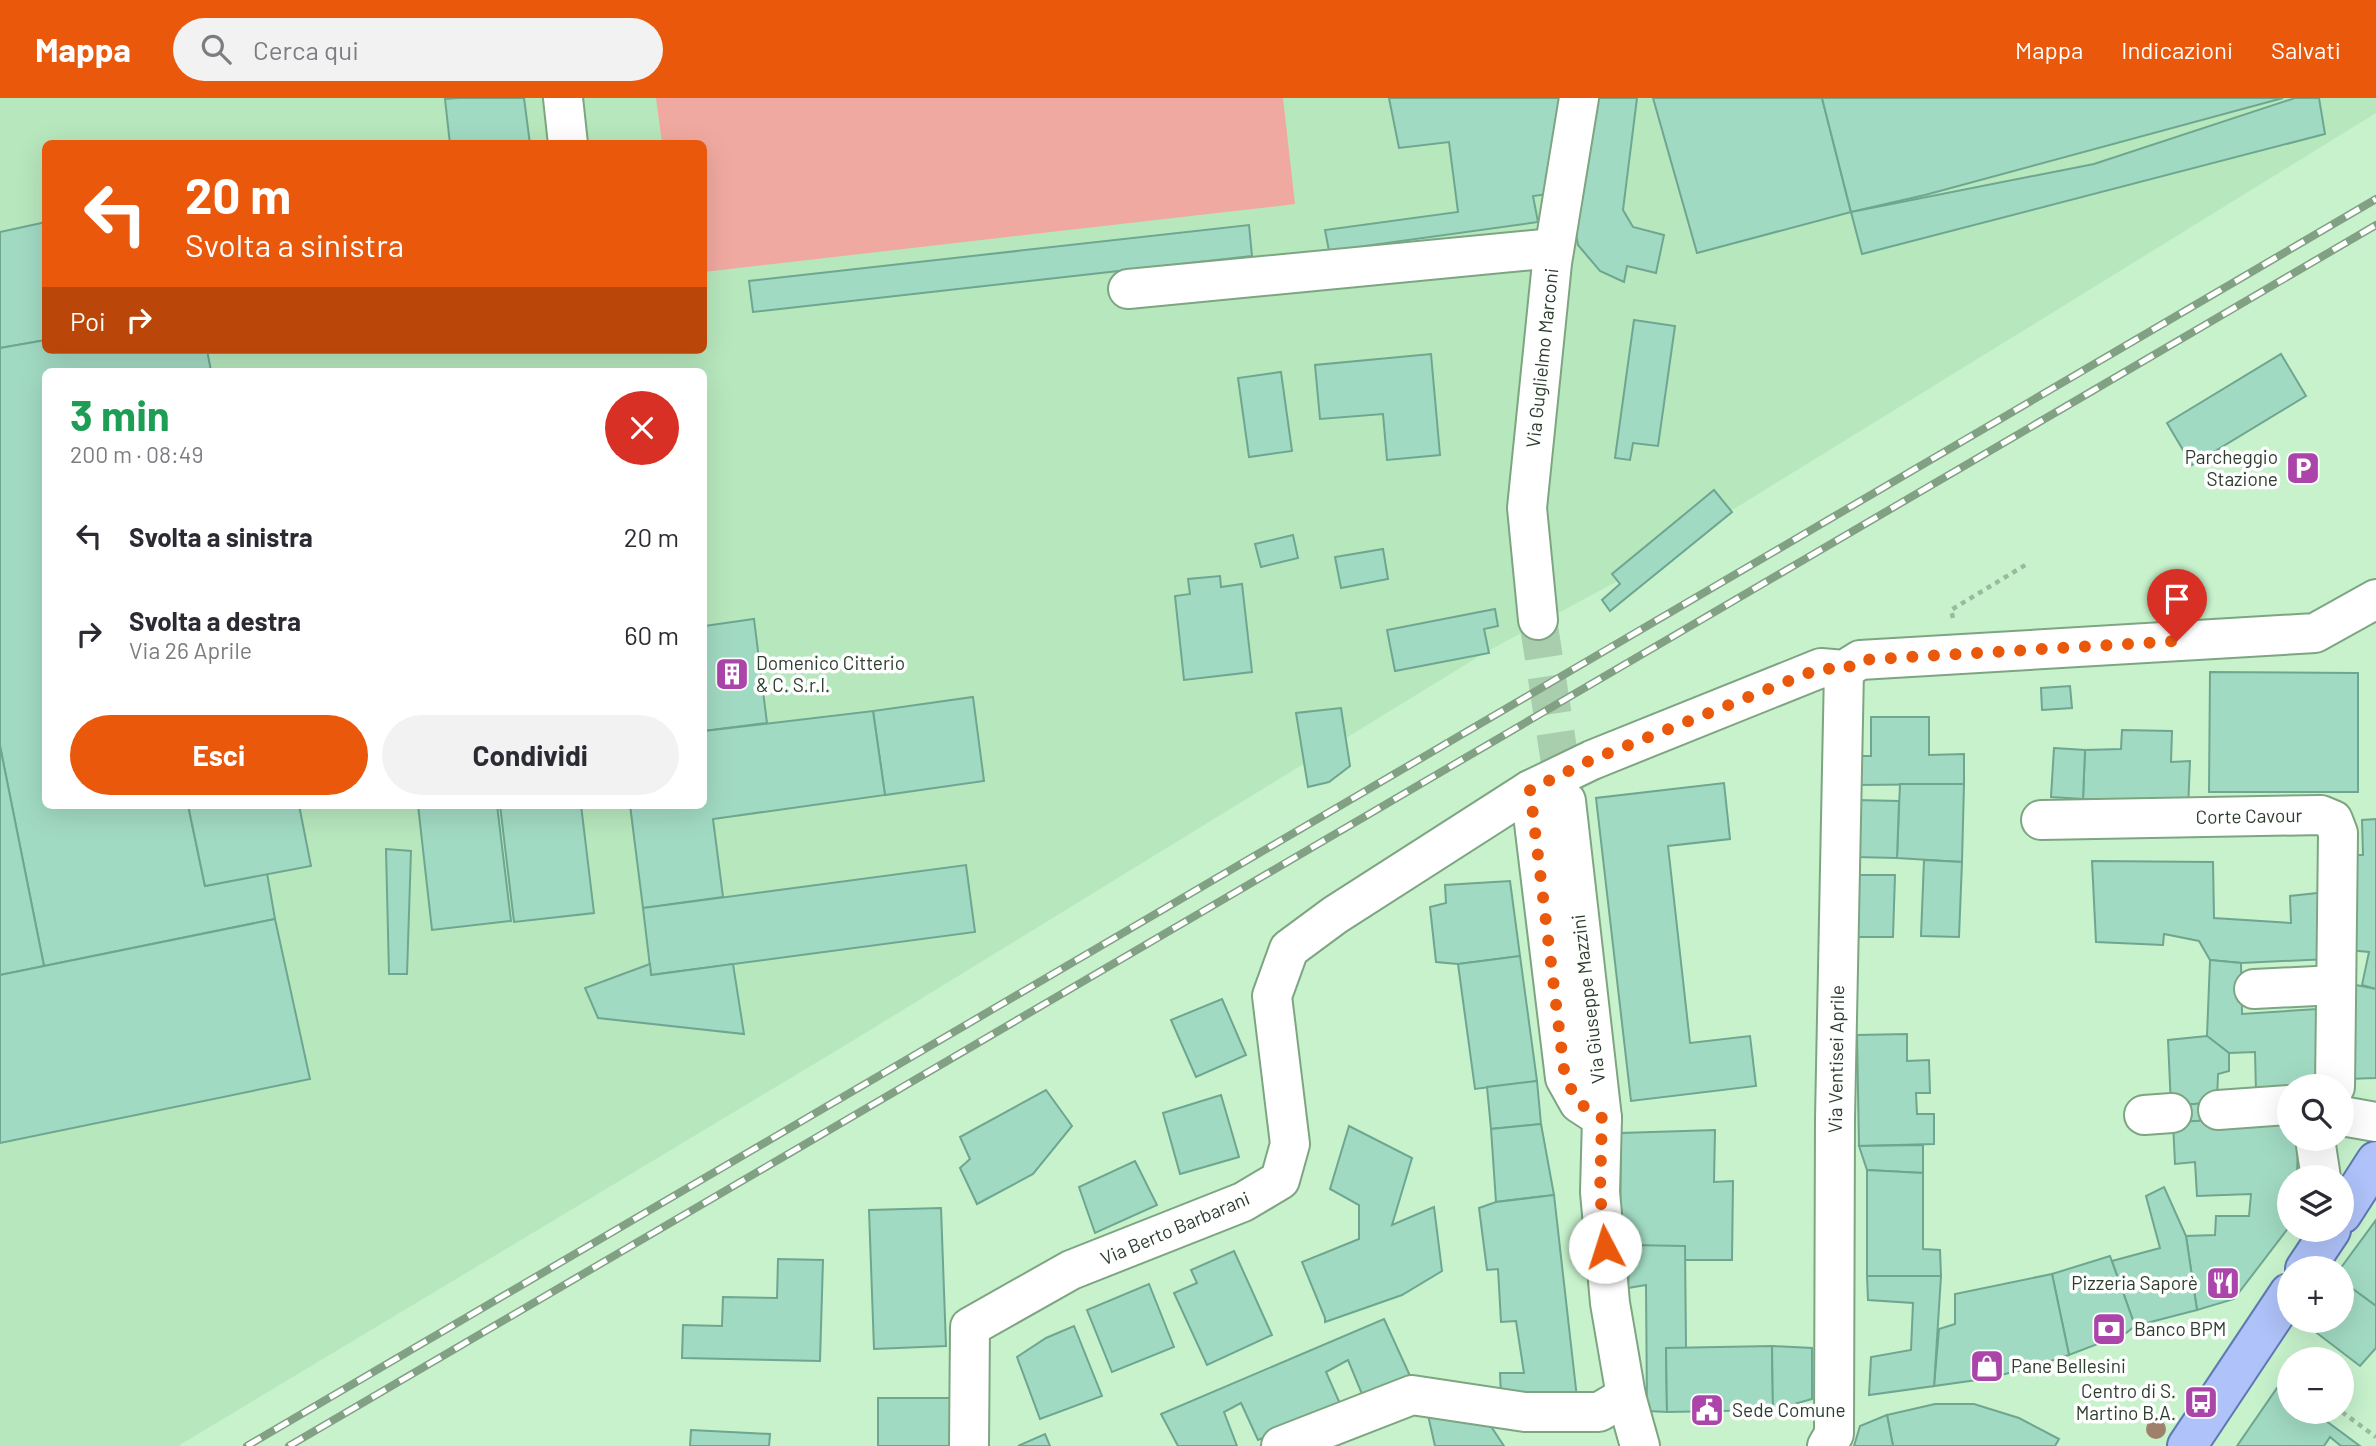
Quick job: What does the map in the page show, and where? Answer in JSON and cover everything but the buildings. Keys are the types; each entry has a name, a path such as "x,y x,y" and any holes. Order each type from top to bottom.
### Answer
{"main road":[{"path":"2354,1194 2376,1161"},
{"path":"2187,1446 2277,1311"}],"street":[{"path":"562,98 567,140"},
{"name":"Via Guglielmo Marconi","path":"1538,620 1527,508 1554,248 1579,98"},
{"path":"1128,289 1554,248"},
{"path":"1548,795 1591,760 1821,668 1844,670 1860,660 2315,633 2376,599"},
{"name":"Via Ventisei Aprile","path":"1827,1446 1835,1434 1835,1118 1844,670"},
{"name":"Via Giuseppe Mazzini","path":"1548,795 1602,1118 1600,1192 1610,1303 1626,1396 1640,1446"},
{"name":"Via Berto Barbarani","path":"969,1446 970,1327 1071,1270 1243,1202 1280,1180 1290,1144 1272,996 1289,949 1335,915 1548,795"},
{"name":"Corte Cavour","path":"2041,820 2321,815 2333,820 2339,833 2335,1074"},
{"path":"2254,989 2336,985"},
{"path":"2218,1110 2277,1106"},
{"path":"2354,1118 2376,1122"},
{"path":"1282,1446 1412,1395 1525,1412 1599,1412 1626,1396"}],"path":[{"path":"1953,621 1951,610 2027,564"},
{"path":"2354,1421 2376,1437"}],"shaded area":[{"path":"0,98 2376,98 2376,113 1614,583 1486,652 849,1043 178,1446 0,1446"},
{"path":"656,98 1283,98 1295,204 707,272 707,140 662,140"}],"tunnel":[{"path":"1538,620 1566,801"}],"railway":[{"path":"247,1446 2376,199"},
{"path":"289,1446 2376,225"}],"place":[{"name":"Parcheggio Stazione","path":"2303,468"},
{"name":"Domenico Citterio & C. S.r.l.","path":"732,674"},
{"name":"Pizzeria Saporè","path":"2223,1283"},
{"name":"Banco BPM","path":"2109,1329"},
{"name":"Pane Bellesini","path":"1987,1366"},
{"name":"Centro di S. Martino B.A.","path":"2201,1402"},
{"name":"Sede Comune","path":"1707,1410"}],"route":[{"path":"1605,1247 1600,1192 1602,1118 1579,1103 1565,1078 1530,790 1591,760 1821,668 1844,670 1860,660 2177,641"}]}
